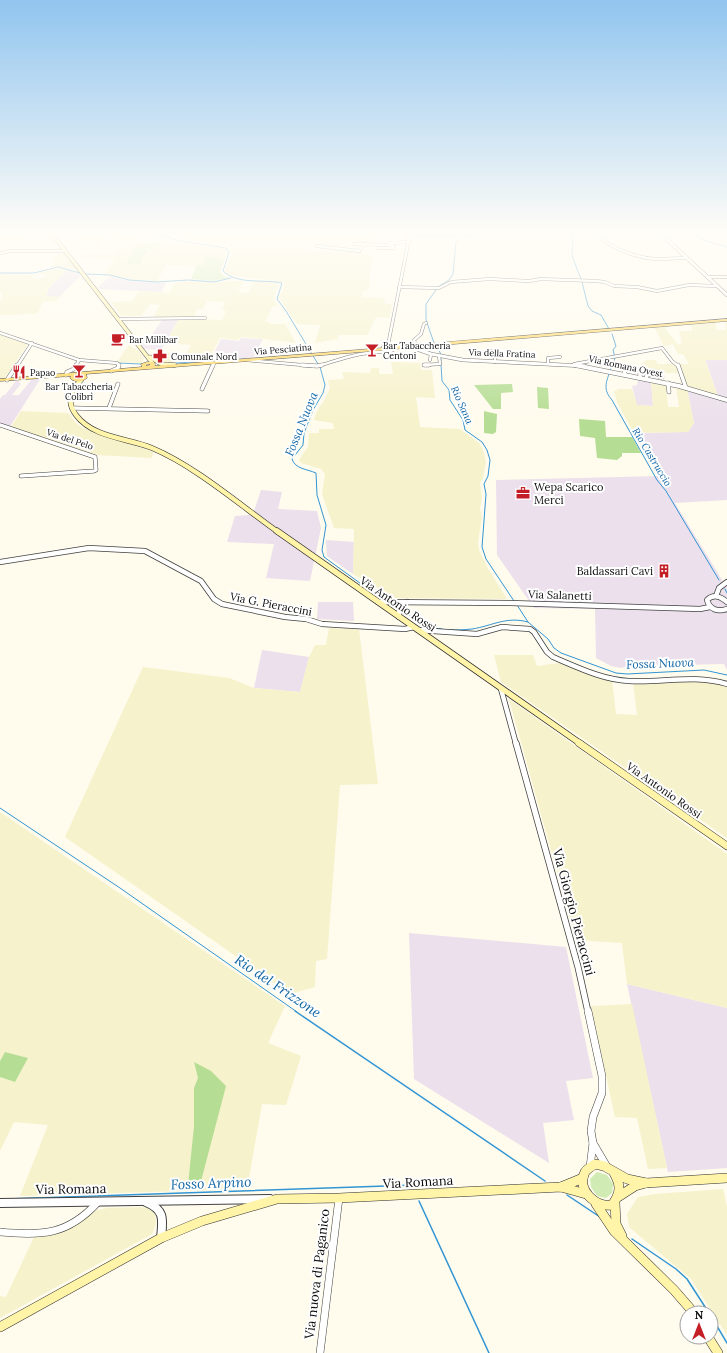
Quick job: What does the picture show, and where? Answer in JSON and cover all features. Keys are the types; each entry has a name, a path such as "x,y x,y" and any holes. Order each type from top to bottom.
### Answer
{"main road":[{"path":"101,297 146,355 161,364 180,365"},
{"name":"Via Pesciatina","path":"74,377 147,365 165,366 214,363 390,347 406,347 727,320"},
{"path":"146,355 147,365"},
{"path":"146,355 147,365"},
{"name":"Via Pesciatina","path":"0,380 64,375 80,380 85,375"},
{"path":"72,408 70,396 74,386 74,377"},
{"path":"74,386 80,380"},
{"name":"Via Antonio Rossi","path":"72,408 79,420 93,429 152,448 180,463 376,602 416,628 727,846"},
{"path":"586,1194 583,1178 587,1169 595,1164 611,1170 627,1179 646,1183"},
{"path":"611,1170 620,1188 616,1200 616,1224 624,1241"},
{"path":"561,1187 583,1178"},
{"path":"596,1204 606,1206 635,1186 646,1183 727,1178"},
{"path":"561,1187 586,1194 596,1204 614,1231 674,1290 687,1305"},
{"name":"Via Romana","path":"0,1327 161,1238 202,1221 277,1199 339,1198 561,1187"}],"street":[{"path":"246,360 319,366 390,347 397,297"},
{"path":"118,319 205,318"},
{"path":"416,346 414,340 421,334 424,324 426,323"},
{"path":"0,333 79,360 117,363 119,365 118,368 111,371"},
{"path":"7,380 32,343"},
{"name":"Via della Fratina","path":"406,347 431,354 464,360 574,364"},
{"path":"574,364 662,348 672,361 678,365 686,388"},
{"path":"490,350 495,351 495,362"},
{"path":"430,360 431,354"},
{"path":"424,365 440,364 441,356"},
{"path":"548,362 548,358 550,356 560,357"},
{"path":"64,375 74,369 79,360"},
{"path":"202,389 214,363"},
{"name":"Via Romana Ovest","path":"574,364 613,371 625,375 640,375 648,381 676,384 727,400"},
{"path":"624,368 625,375"},
{"path":"648,381 647,375 650,374 662,377"},
{"path":"668,383 668,392"},
{"path":"110,408 118,384"},
{"path":"72,408 208,411"},
{"name":"Via del Pelo","path":"0,425 95,457 96,470 94,471 21,476"},
{"name":"Via G. Pieraccini","path":"0,562 89,548 145,551 201,581 214,599 222,604 285,617 306,619 322,624 405,629 416,628 477,634 498,628 530,629 534,632 547,652 553,657 605,677 628,681 704,678 727,684"},
{"path":"716,596 716,591 719,586 727,582"},
{"path":"710,607 706,600 710,597 716,596 727,602"},
{"path":"388,610 409,601"},
{"name":"Via Salanetti","path":"376,602 409,601 522,603 700,609 710,607 720,611 727,609"},
{"path":"388,610 393,602"},
{"path":"399,606 399,617"},
{"name":"Via Giorgio Pieraccini","path":"501,689 578,967 602,1076 602,1092 591,1130 593,1143 590,1167"},
{"name":"Via Giorgio Pieraccini","path":"593,1143 598,1153 611,1170"},
{"name":"Via Romana","path":"0,1203 256,1198 277,1199"},
{"name":"Via nuova di Paganico","path":"320,1353 339,1198"},
{"path":"142,1201 156,1205 161,1212 163,1222 161,1238"},
{"path":"0,1232 39,1232 68,1227 89,1214 98,1202"}],"shaded area":[{"path":"2,297 59,297 57,301 43,302 37,314 0,315 0,301"},
{"path":"135,297 274,297 273,299 279,306 273,306 265,321 272,324 285,324 296,343 256,338 240,337 238,340 220,338 208,360 163,362 168,353 186,354 191,345 166,343 179,318 153,317 160,305 150,304 141,316 121,316 111,302 132,301","holes":["207,301 225,302 222,310 226,311 222,320 193,319 197,309 203,309"]},
{"path":"279,298 384,298 385,304 392,304 390,318 376,317 367,335 338,335 338,339 315,343 320,325 297,324"},
{"path":"179,319 161,350 144,349 137,339 151,336 162,320"},
{"path":"725,321 727,321 727,360 705,360 718,396 687,387 682,373 647,373 641,363 646,362 645,360 655,360 658,364 689,364 683,354 678,354 673,344 664,346 654,327 664,327 678,345 682,343 679,331 692,331 691,325 715,322 717,330 726,330"},
{"path":"0,334 28,344 4,379 0,379"},
{"path":"241,338 263,339 253,358 209,362 221,339 239,341"},
{"path":"129,345 139,351 144,358 142,363 117,362"},
{"path":"705,359 727,360 727,500 675,503 727,588 727,670 724,664 631,665 621,668 611,666 596,658 595,609 534,608 497,555 496,480 660,476 633,433 688,432 694,423 687,389 718,396"},
{"path":"391,362 420,363 421,370 432,370 435,398 416,397 420,427 460,429 480,444 483,450 486,462 483,478 480,483 482,498 480,508 482,517 478,542 479,550 487,567 507,599 396,598 353,574 354,529 334,528 322,494 325,474 321,469 301,463 299,460 308,447 309,433 319,433 319,429 334,429 333,423 314,420 317,411 330,388 328,380 344,379 342,372 370,373 371,368 379,368 379,374 393,374"},
{"path":"41,378 9,428 0,425 0,399 3,395 5,395 16,381 20,381 19,383 21,384 12,395 19,395 32,379"},
{"path":"638,379 651,381 653,406 637,405 632,386 637,385"},
{"path":"651,381 666,384 668,407 679,407 676,387 687,389 694,423 688,432 634,433 617,402 614,391 617,391 617,389 632,389 637,405 653,406"},
{"path":"21,411 68,413 76,423 83,428 153,452 152,458 98,455 11,427"},
{"path":"261,490 282,492 278,509 317,511 321,528 310,581 266,578 274,544 227,542 235,516 249,515 254,511"},
{"path":"326,540 354,542 353,574 327,556"},
{"path":"318,602 353,602 354,621 317,619"},
{"path":"329,628 359,629 378,784 340,785 327,959 316,961 315,987 290,994 65,837 143,667 229,678 254,688 300,692 309,657 315,645 326,645"},
{"path":"262,650 309,657 300,692 254,688"},
{"path":"494,655 533,655 537,666 559,663 612,680 616,714 637,715 633,683 705,680 727,685 727,838 501,682"},
{"path":"509,699 727,854 727,1008 627,984 622,943 576,940"},
{"path":"0,812 285,1006 268,1043 301,1056 286,1105 262,1104 247,1189 20,1196 48,1125 14,1122 0,1151 0,1077 15,1082 28,1058 5,1052 0,1061","holes":["194,1062 226,1086 189,1185 194,1126 194,1088 198,1078"]},
{"path":"409,933 566,947 593,1078 566,1081 574,1120 543,1123 549,1163 414,1079"},
{"path":"627,984 727,1008 727,1168 668,1172"},
{"path":"632,1004 667,1168 648,1169 637,1118 615,1117 591,1006"},
{"path":"723,1189 727,1207 727,1335 719,1323 719,1305 708,1305 691,1279 629,1227 627,1214 638,1197 655,1194"},
{"path":"149,1207 155,1213 156,1224 152,1234 0,1318 0,1296 6,1297 35,1235 71,1225 90,1212 107,1208"}],"green space":[{"path":"512,384 513,392 501,393 501,409 493,409 474,385"},
{"path":"537,387 548,388 549,409 538,408"},
{"path":"484,411 497,414 496,432 493,434 484,433"},
{"path":"579,419 605,421 606,437 632,437 641,453 622,453 622,456 617,460 597,458 595,438 580,436"},
{"path":"5,1052 28,1058 15,1082 0,1077 0,1061"},
{"path":"194,1062 211,1071 226,1086 200,1185 188,1185 194,1126 194,1088 198,1078"},
{"path":"597,1172 607,1175 613,1184 612,1193 606,1198 597,1196 591,1187 590,1179"}],"waterway":[{"path":"278,297 277,299 286,311 318,364"},
{"name":"Rio Sana","path":"431,297 426,304 426,320 434,343"},
{"name":"Rio Castruccio","path":"586,297 588,306 592,311 601,315 609,329"},
{"name":"Rio Castruccio","path":"610,371 615,358 613,350 616,346 612,334"},
{"path":"33,343 52,350"},
{"name":"Rio Sana","path":"437,345 441,355 441,361"},
{"path":"176,363 247,359"},
{"path":"118,363 141,364"},
{"name":"Rio Sana","path":"441,364 442,381 449,390 450,400 463,420 465,430 482,442 487,450 490,460 488,476 484,484 486,494 482,547 486,559 514,601"},
{"name":"Fossa Nuova","path":"320,367 325,385 323,393 313,410 304,433 303,445 292,459 299,467 316,473 317,495 326,525 322,550 324,557 375,594 391,600"},
{"name":"Rio Castruccio","path":"609,374 606,391 657,480 666,491 719,580"},
{"name":"Rio Castruccio","path":"725,589 727,593"},
{"name":"Rio Sana","path":"517,605 528,622"},
{"name":"Fossa Nuova","path":"403,606 411,617 419,624 442,629"},
{"name":"Fossa Nuova","path":"446,630 479,628 499,622 513,620 528,622"},
{"name":"Fossa Nuova","path":"528,622 548,639 554,648 561,653 616,673 627,674 704,670 727,675"},
{"name":"Rio del Frizzone","path":"0,808 120,888 297,1012"},
{"name":"Rio del Frizzone","path":"295,1011 545,1181"},
{"name":"Fosso Arpino","path":"7,1199 415,1185 415,1187"},
{"path":"567,1195 600,1217"},
{"name":"Fosso Arpino","path":"419,1201 489,1353"},
{"path":"632,1239 676,1269 687,1279 704,1305"},
{"path":"719,1330 727,1343"}],"place":[{"name":"Bar Millibar","path":"118,339"},
{"name":"Bar Tabaccheria Centoni","path":"372,350"},
{"name":"Comunale Nord","path":"160,356"},
{"name":"Bar Tabaccheria Colibrì","path":"79,371"},
{"name":"Papao","path":"19,372"},
{"name":"Wepa Scarico Merci","path":"523,493"},
{"name":"Baldassari Cavi","path":"664,571"}]}
